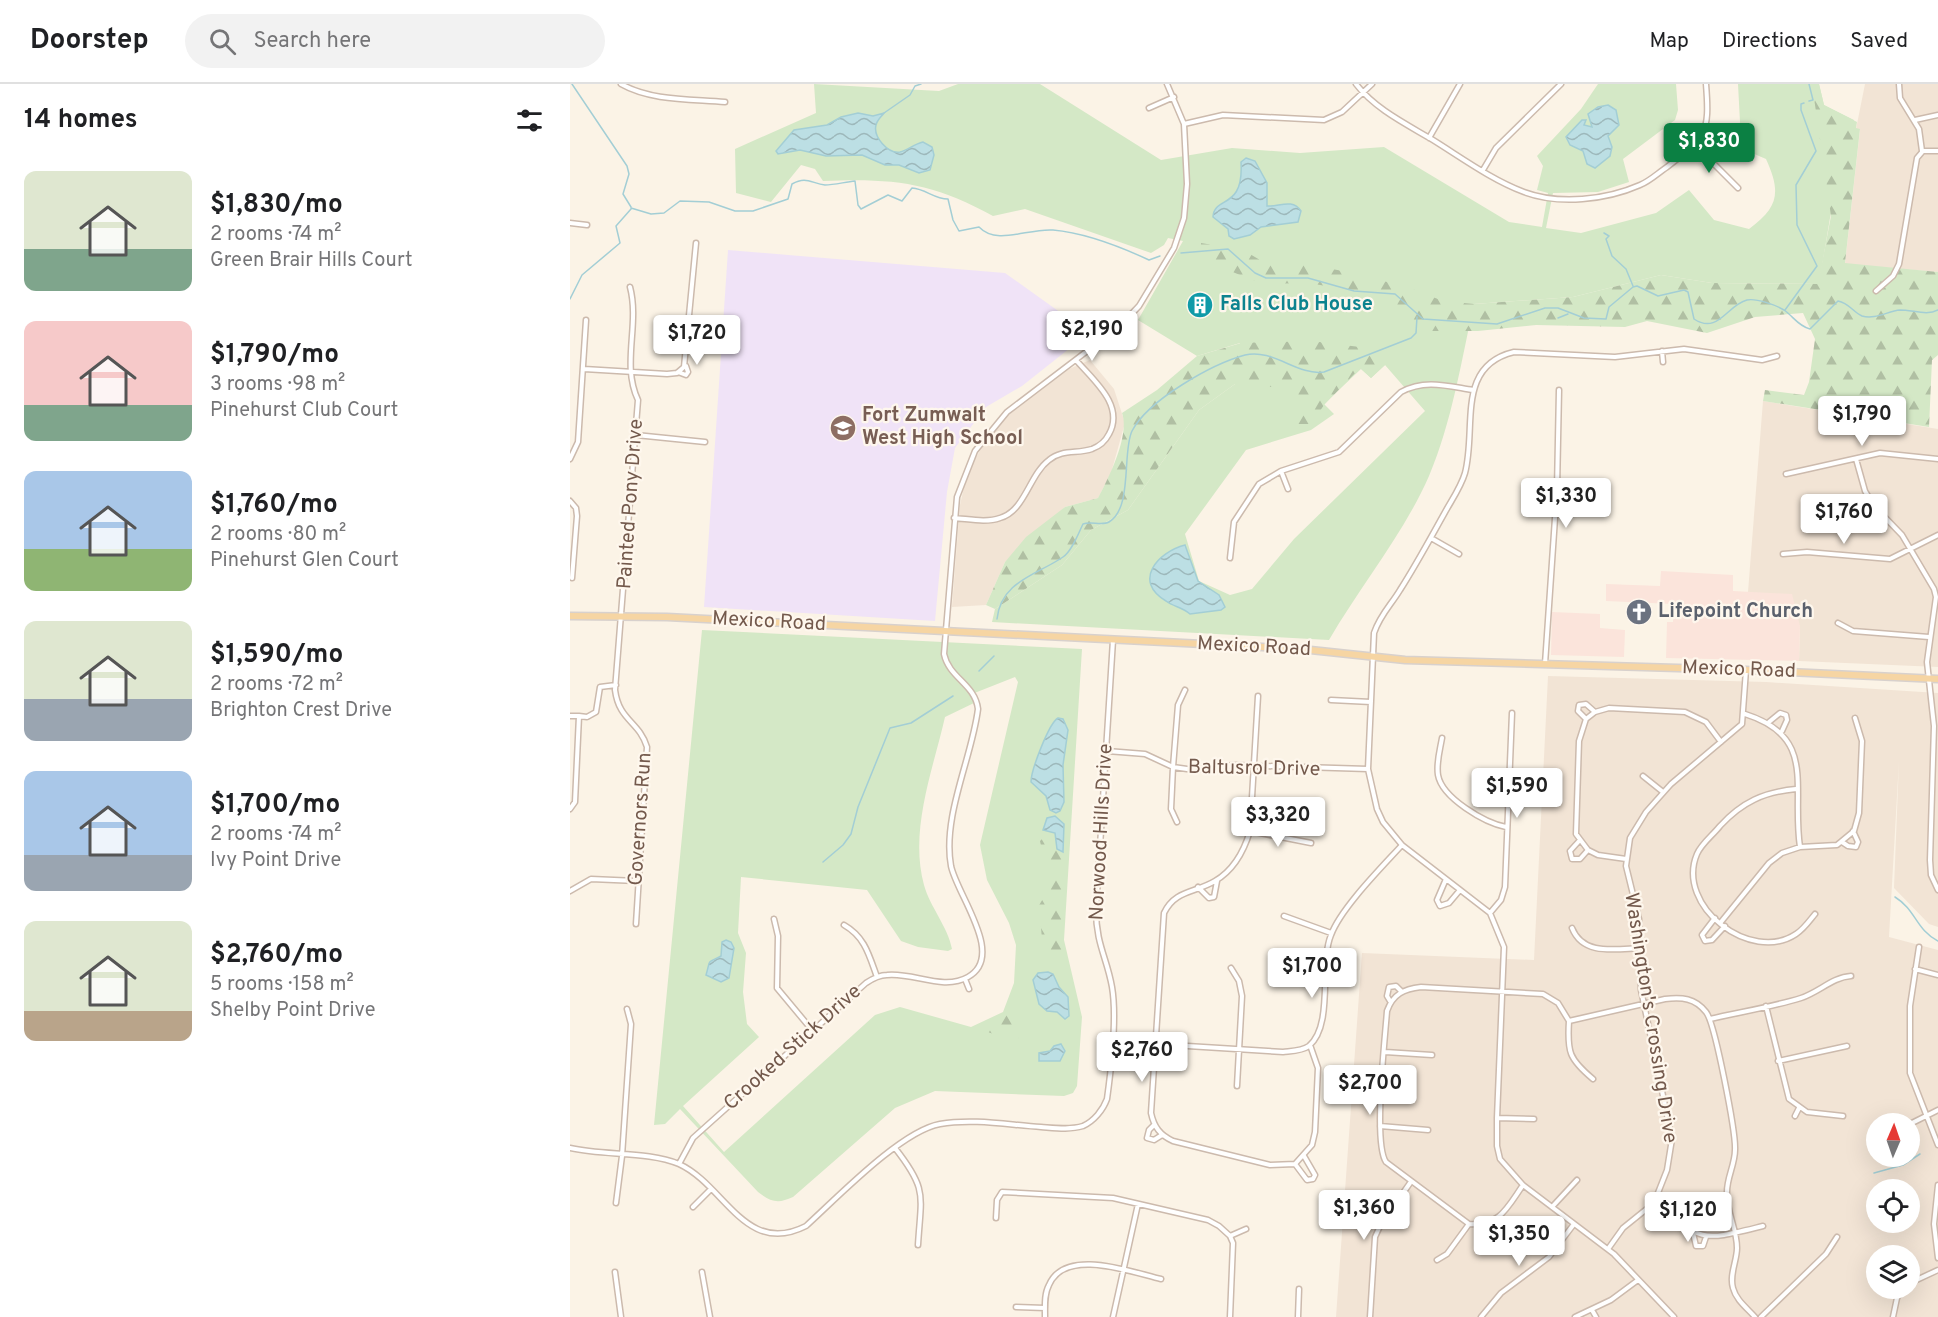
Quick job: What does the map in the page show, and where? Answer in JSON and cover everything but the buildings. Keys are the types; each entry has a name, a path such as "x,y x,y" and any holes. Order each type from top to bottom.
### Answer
{"main road":[{"name":"Mexico Road","path":"570,616 622,616 945,631 1301,649 1373,657 1545,665 1746,670 1938,679"}],"street":[{"path":"621,84 634,92 655,96 725,102"},
{"path":"969,989 965,979 980,964 983,952 982,939 954,881 950,842 978,709 975,695 952,673 946,663 945,631 954,518 961,481 981,442 1007,412 1120,326 1136,310 1174,248 1187,201 1184,124 1167,84"},
{"path":"1356,84 1362,93 1375,104 1429,138 1483,170 1533,195 1586,198 1641,185 1695,145 1705,131 1708,118 1706,84"},
{"path":"1184,124 1223,115 1324,120 1342,112 1372,84"},
{"path":"1429,138 1460,84"},
{"path":"1483,170 1496,148 1561,84"},
{"path":"1876,291 1898,268 1917,158 1922,151 1915,120 1900,98 1899,84"},
{"path":"1149,108 1174,97"},
{"path":"1915,120 1938,114"},
{"path":"1695,145 1738,188"},
{"path":"1922,151 1938,151"},
{"path":"570,223 587,225"},
{"path":"584,369 629,373 678,372 685,365 696,243"},
{"name":"Painted Pony Drive","path":"622,616 638,400 629,373 634,301 630,287"},
{"path":"570,459 578,446 586,320"},
{"path":"1674,1317 1608,1249 1523,1185 1500,1159 1497,1146 1497,1118 1504,947 1490,913 1402,845 1380,815 1368,770 1374,633 1380,617 1399,592 1465,474 1471,438 1473,390 1485,365 1498,356 1514,352 1615,357 1684,349 1762,360 1777,356"},
{"path":"1662,351 1663,362"},
{"path":"954,518 991,520 1005,516 1019,504 1030,482 1050,458 1065,451 1093,448 1106,440 1114,422 1111,402 1076,360"},
{"path":"1230,558 1232,529 1237,515 1259,484 1281,471 1339,452 1401,392 1412,386 1425,382 1473,390"},
{"path":"1545,665 1557,498 1559,390"},
{"path":"636,435 705,442"},
{"path":"1786,474 1893,453 1938,459"},
{"path":"1856,459 1864,491 1911,549 1934,589 1936,597 1934,621 1929,638 1928,678 1936,726 1930,860 1931,875 1938,890"},
{"path":"1281,471 1288,489"},
{"path":"570,501 576,508 577,516 572,578"},
{"path":"1783,554 1807,552 1881,560 1896,557 1938,535"},
{"path":"1431,538 1459,554"},
{"name":"Governors Run","path":"622,616 616,685 619,710 639,730 647,747 636,924"},
{"path":"1838,623 1853,631 1929,638"},
{"name":"Norwood Hills Drive","path":"570,1148 622,1156 655,1158 679,1164 695,1173 745,1222 767,1232 788,1234 806,1226 895,1148 917,1132 937,1125 961,1122 1075,1128 1090,1122 1104,1107 1108,1092 1114,1004 1112,984 1096,935 1096,899 1113,640"},
{"path":"1746,670 1745,714 1769,722 1782,731 1795,754 1800,848"},
{"path":"570,716 587,717 596,712 600,687 616,685"},
{"path":"1177,822 1171,809 1173,767 1178,705 1185,690"},
{"path":"1258,696 1250,831 1242,853 1217,880 1176,896 1164,913 1151,1113 1154,1125 1162,1135 1173,1141 1270,1165 1294,1164 1312,1145 1315,1132 1318,1068 1310,1045"},
{"path":"1331,700 1371,702"},
{"path":"1586,719 1578,711 1580,705 1586,704 1595,712"},
{"path":"1626,858 1598,855 1588,850 1580,840 1575,827 1579,741 1586,719 1595,712 1609,708 1685,712 1706,722 1721,742"},
{"path":"1490,913 1501,900 1505,887 1512,713"},
{"path":"1769,722 1780,713 1786,715 1787,720 1782,731"},
{"name":"Washington's Crossing Drive","path":"1608,1249 1623,1228 1654,1203 1667,1170 1672,1139 1644,1004 1639,919 1628,879 1626,858 1634,831 1646,812 1683,771 1738,730 1745,714"},
{"path":"570,809 575,802 579,716"},
{"path":"1715,918 1702,935 1705,941 1712,940 1769,863 1782,853 1800,848 1831,846 1842,842 1853,831 1859,813 1862,741 1855,718"},
{"path":"1442,738 1438,777 1447,792 1485,821 1506,827"},
{"name":"Baltusrol Drive","path":"1107,752 1145,754 1173,767 1194,770 1233,765 1368,770"},
{"path":"1643,776 1663,792"},
{"path":"1796,789 1759,796 1742,806 1697,852 1692,877 1695,892 1715,918 1750,941 1778,941 1796,934 1815,914"},
{"path":"1250,831 1311,843"},
{"path":"1842,842 1856,847 1858,842 1853,831"},
{"path":"1580,840 1570,851 1572,859 1580,859 1588,850"},
{"path":"1155,1044 1283,1052 1298,1051 1310,1045 1321,1024 1326,953 1331,933 1366,886 1402,845"},
{"path":"570,891 591,879 637,881"},
{"path":"1446,879 1437,900 1440,906 1449,903 1460,890"},
{"path":"1198,888 1209,898 1214,897 1217,880"},
{"path":"1284,916 1331,933"},
{"path":"774,919 777,936 777,988 812,1030"},
{"path":"844,925 856,932 865,942 877,977"},
{"path":"1572,928 1580,942 1595,949 1640,948"},
{"path":"1919,947 1910,1006 1910,1073 1938,1145"},
{"path":"1231,968 1239,981 1242,996 1237,1086"},
{"path":"1915,969 1938,975"},
{"name":"Crooked Stick Drive","path":"679,1164 693,1138 866,983 888,974 947,982 965,979"},
{"path":"1710,1019 1801,998 1820,990 1840,977 1851,976"},
{"path":"1391,1002 1387,996 1389,987 1396,986 1401,991"},
{"path":"1523,1185 1503,1213 1494,1220 1484,1225 1469,1224 1410,1182 1382,1157 1380,1126 1387,1011 1391,1002 1401,991 1421,987 1543,994 1553,998 1562,1007 1569,1021 1567,1041 1570,1056 1593,1079"},
{"path":"1569,1021 1644,1004 1686,998 1697,1003 1710,1019 1735,1133 1735,1153 1726,1194 1736,1232 1737,1250 1731,1281 1733,1290 1755,1317"},
{"path":"1766,1006 1788,1097 1799,1108 1811,1113 1843,1116"},
{"path":"616,1203 632,1024 627,1009"},
{"path":"1778,1061 1847,1046"},
{"path":"1385,1052 1432,1055"},
{"path":"1794,1116 1799,1108"},
{"path":"1920,1119 1938,1110"},
{"path":"1497,1118 1534,1119"},
{"path":"1154,1125 1149,1130 1147,1138 1154,1140 1162,1135"},
{"path":"1380,1126 1428,1130"},
{"path":"895,1148 915,1173 920,1187 918,1245"},
{"path":"1294,1164 1307,1180 1313,1179 1315,1175 1304,1155"},
{"path":"1552,1207 1577,1180"},
{"path":"1370,1317 1376,1237 1380,1226 1410,1182"},
{"path":"1938,1185 1936,1224 1938,1258"},
{"path":"693,1207 711,1189"},
{"path":"996,1218 997,1200 1002,1192 1113,1198 1208,1220 1230,1236 1233,1251 1230,1317"},
{"path":"1654,1203 1693,1233 1706,1237 1763,1226"},
{"path":"1113,1317 1138,1204"},
{"path":"1437,1260 1448,1254 1469,1224"},
{"path":"1481,1317 1501,1293 1549,1257 1574,1224"},
{"path":"1230,1236 1246,1228"},
{"path":"1693,1233 1696,1246 1703,1246 1706,1237"},
{"path":"1761,1317 1826,1254 1837,1237"},
{"path":"1045,1317 1050,1282 1066,1267 1092,1264 1161,1279"},
{"path":"1920,1278 1938,1270"},
{"path":"615,1272 621,1317"},
{"path":"702,1272 710,1317"},
{"path":"1575,1317 1619,1295 1638,1280"},
{"path":"1298,1317 1299,1289"},
{"path":"1893,1317 1897,1299"},
{"path":"1016,1307 1045,1308"},
{"path":"1592,1310 1596,1317"}],"shaded area":[{"path":"1865,84 1938,84 1938,272 1845,264 1860,130 1856,129"},
{"name":"Fort Zumwalt West High School","path":"728,250 1005,273 1089,333 1022,386 986,407 955,448 947,492 935,621 704,607"},
{"path":"1090,360 1114,389 1125,423 1111,473 1098,498 1065,507 1005,562 986,605 952,607 960,505 968,470 991,433 1016,408 1069,369"},
{"path":"1763,401 1938,429 1938,667 1799,661 1800,626 1748,592"},
{"path":"1661,571 1733,575 1733,591 1792,594 1800,626 1799,661 1666,658 1667,622 1673,622 1673,604 1606,601 1606,584 1660,586"},
{"path":"1552,612 1600,614 1600,628 1625,630 1624,657 1551,655"},
{"path":"1548,676 1766,682 1938,693 1938,927 1929,924 1894,888 1899,761 1889,937 1938,950 1938,1317 1336,1317 1362,953 1534,960"}],"green space":[{"path":"814,84 939,91 958,84 1040,84 1161,160 1232,148 1300,153 1384,147 1509,222 1542,227 1548,193 1537,190 1543,166 1537,156 1581,109 1598,84 1676,84 1678,110 1675,120 1623,159 1629,182 1598,192 1553,193 1546,228 1581,233 1656,213 1689,190 1714,220 1749,229 1759,221 1772,206 1774,181 1766,159 1745,150 1737,143 1740,122 1738,84 1819,84 1824,105 1854,120 1830,218 1819,284 1712,283 1661,275 1573,297 1474,304 1450,413 1429,476 1407,519 1329,640 992,622 995,609 1062,565 1091,530 1128,510 1199,410 1235,384 1240,343 1197,356 1138,320 1183,241 1168,238 1164,245 1151,253 1025,209 993,216 931,189 870,180 823,181 815,169 801,165 771,202 736,193 735,149 816,113","holes":["1385,365 1425,411 1294,539 1252,589 1230,595 1199,581 1185,534 1246,450 1311,430 1334,414 1324,404 1361,369 1371,378"]},
{"path":"1812,84 1819,84 1824,105 1857,122 1856,128 1860,129 1845,263 1938,272 1938,355 1932,360 1929,427 1763,401 1765,390 1804,395 1809,382 1815,339 1803,313 1755,317 1707,333 1647,321 1625,327 1536,325 1478,331 1424,331 1399,324 1387,297 1309,283 1262,284 1201,259 1201,243 1243,250 1260,260 1284,260 1348,272 1407,287 1443,301 1474,304 1573,297 1661,275 1712,283 1818,284 1831,216"},
{"path":"1311,341 1368,348 1385,365 1371,378 1360,368 1324,405 1311,424 1293,424 1299,395 1254,382 1235,384 1199,410 1128,510 1091,530 1062,565 995,609 986,605 1005,562 1026,537 1065,507 1098,498 1113,468 1121,444 1124,422 1122,413 1157,390 1197,356 1241,343"},
{"path":"702,630 1082,649 1064,940 1082,1017 1077,1086 1073,1093 1064,1096 935,1091 895,1108 793,1197 783,1201 771,1200 758,1192 680,1109 665,1124 654,1125","holes":["1015,677 1018,682 980,845 987,880 1009,923 1016,945 1014,983 1003,1012 971,1027 900,1007 875,1015 724,1152 683,1106 759,1037 747,1024 743,992 746,953 738,933 741,877 867,890 901,941 918,947 948,951 952,949 947,933 927,893 920,864 921,822 929,779 945,717 974,703 972,694"]},
{"path":"1047,834 1054,834 1057,851 1064,859 1063,953 1057,963 1043,952 1041,927 1035,912 1050,887 1040,841"},
{"path":"1014,1002 1020,1018 1018,1039 1011,1040 982,1030 983,1026 998,1023"}],"water":[{"path":"1608,105 1616,110 1619,125 1608,136 1612,147 1610,156 1595,168 1587,164 1583,151 1570,145 1566,137 1582,120 1586,120 1584,125 1592,127 1588,114 1598,107"},
{"path":"858,113 873,116 884,113 877,122 876,130 886,148 900,152 923,142 932,147 934,155 930,170 919,173 899,165 885,165 862,155 826,156 800,150 778,154 776,151 794,130 827,125 841,117"},
{"path":"1246,158 1255,161 1267,183 1267,206 1294,205 1301,211 1298,222 1261,227 1250,235 1234,239 1229,236 1228,229 1213,217 1218,206 1229,200 1238,188 1241,178 1241,162"},
{"path":"1185,545 1198,581 1219,595 1225,607 1221,610 1190,614 1166,601 1156,593 1151,585 1150,576 1158,561 1166,554"},
{"path":"1058,718 1063,719 1068,730 1063,765 1064,802 1060,811 1056,813 1050,810 1046,796 1031,782 1041,747 1050,728"},
{"path":"1055,816 1064,824 1063,852 1057,849 1055,833 1043,830 1047,818"},
{"path":"726,940 731,942 734,948 729,978 721,982 706,975 710,962 721,956 722,942"},
{"path":"1038,973 1053,974 1059,987 1068,997 1069,1016 1065,1019 1057,1012 1047,1011 1039,1004 1033,980"},
{"path":"1061,1044 1065,1051 1060,1061 1039,1061 1039,1053 1050,1051 1054,1046"}],"waterway":[{"path":"572,84 627,166 629,174 623,194 631,207"},
{"path":"884,113 910,95 915,86 921,84"},
{"path":"1809,84 1813,100 1809,101"},
{"path":"1785,310 1817,266 1797,225 1796,185 1816,151 1801,110 1801,104 1804,103"},
{"path":"631,208 651,214 664,213 680,201 709,202 735,211 753,211 788,199 792,184 797,182 805,180 832,185 855,181 858,205 861,209 888,195 902,201 912,188 948,199 953,220 959,231 979,227 986,233 1004,236 1053,230 1102,241 1149,260 1160,256"},
{"path":"570,299 582,275 620,243 616,226 631,209"},
{"path":"1604,233 1609,236 1606,239 1612,256 1626,269 1633,286"},
{"path":"1181,253 1228,249 1255,273 1266,278 1308,278 1354,291 1395,294 1423,319 1497,324 1545,308 1558,308 1584,318 1606,319 1609,307 1633,287"},
{"path":"1633,287 1637,286 1658,296 1684,290 1688,292 1694,319 1702,323 1716,321 1747,300 1766,302 1780,308 1802,326 1810,329 1838,301 1867,317 1900,310 1925,313 1938,310"},
{"path":"1558,318 1568,314"},
{"path":"997,619 1000,606 1013,587 1063,557 1075,542 1083,524 1106,523 1116,515 1124,492 1129,440 1132,431 1140,419 1166,396 1216,366 1245,355 1265,355 1304,370 1324,372 1411,338 1416,333 1417,317"},
{"path":"979,671 994,656"},
{"path":"823,862 843,845 851,834 858,807 890,728 911,723 953,696"},
{"path":"1895,897 1902,902 1925,931 1938,941"},
{"path":"1874,1173 1896,1167"}],"place":[{"name":"Falls Club House","path":"1200,305"},
{"name":"Fort Zumwalt West High School","path":"843,428"},
{"name":"Lifepoint Church","path":"1639,612"}]}
